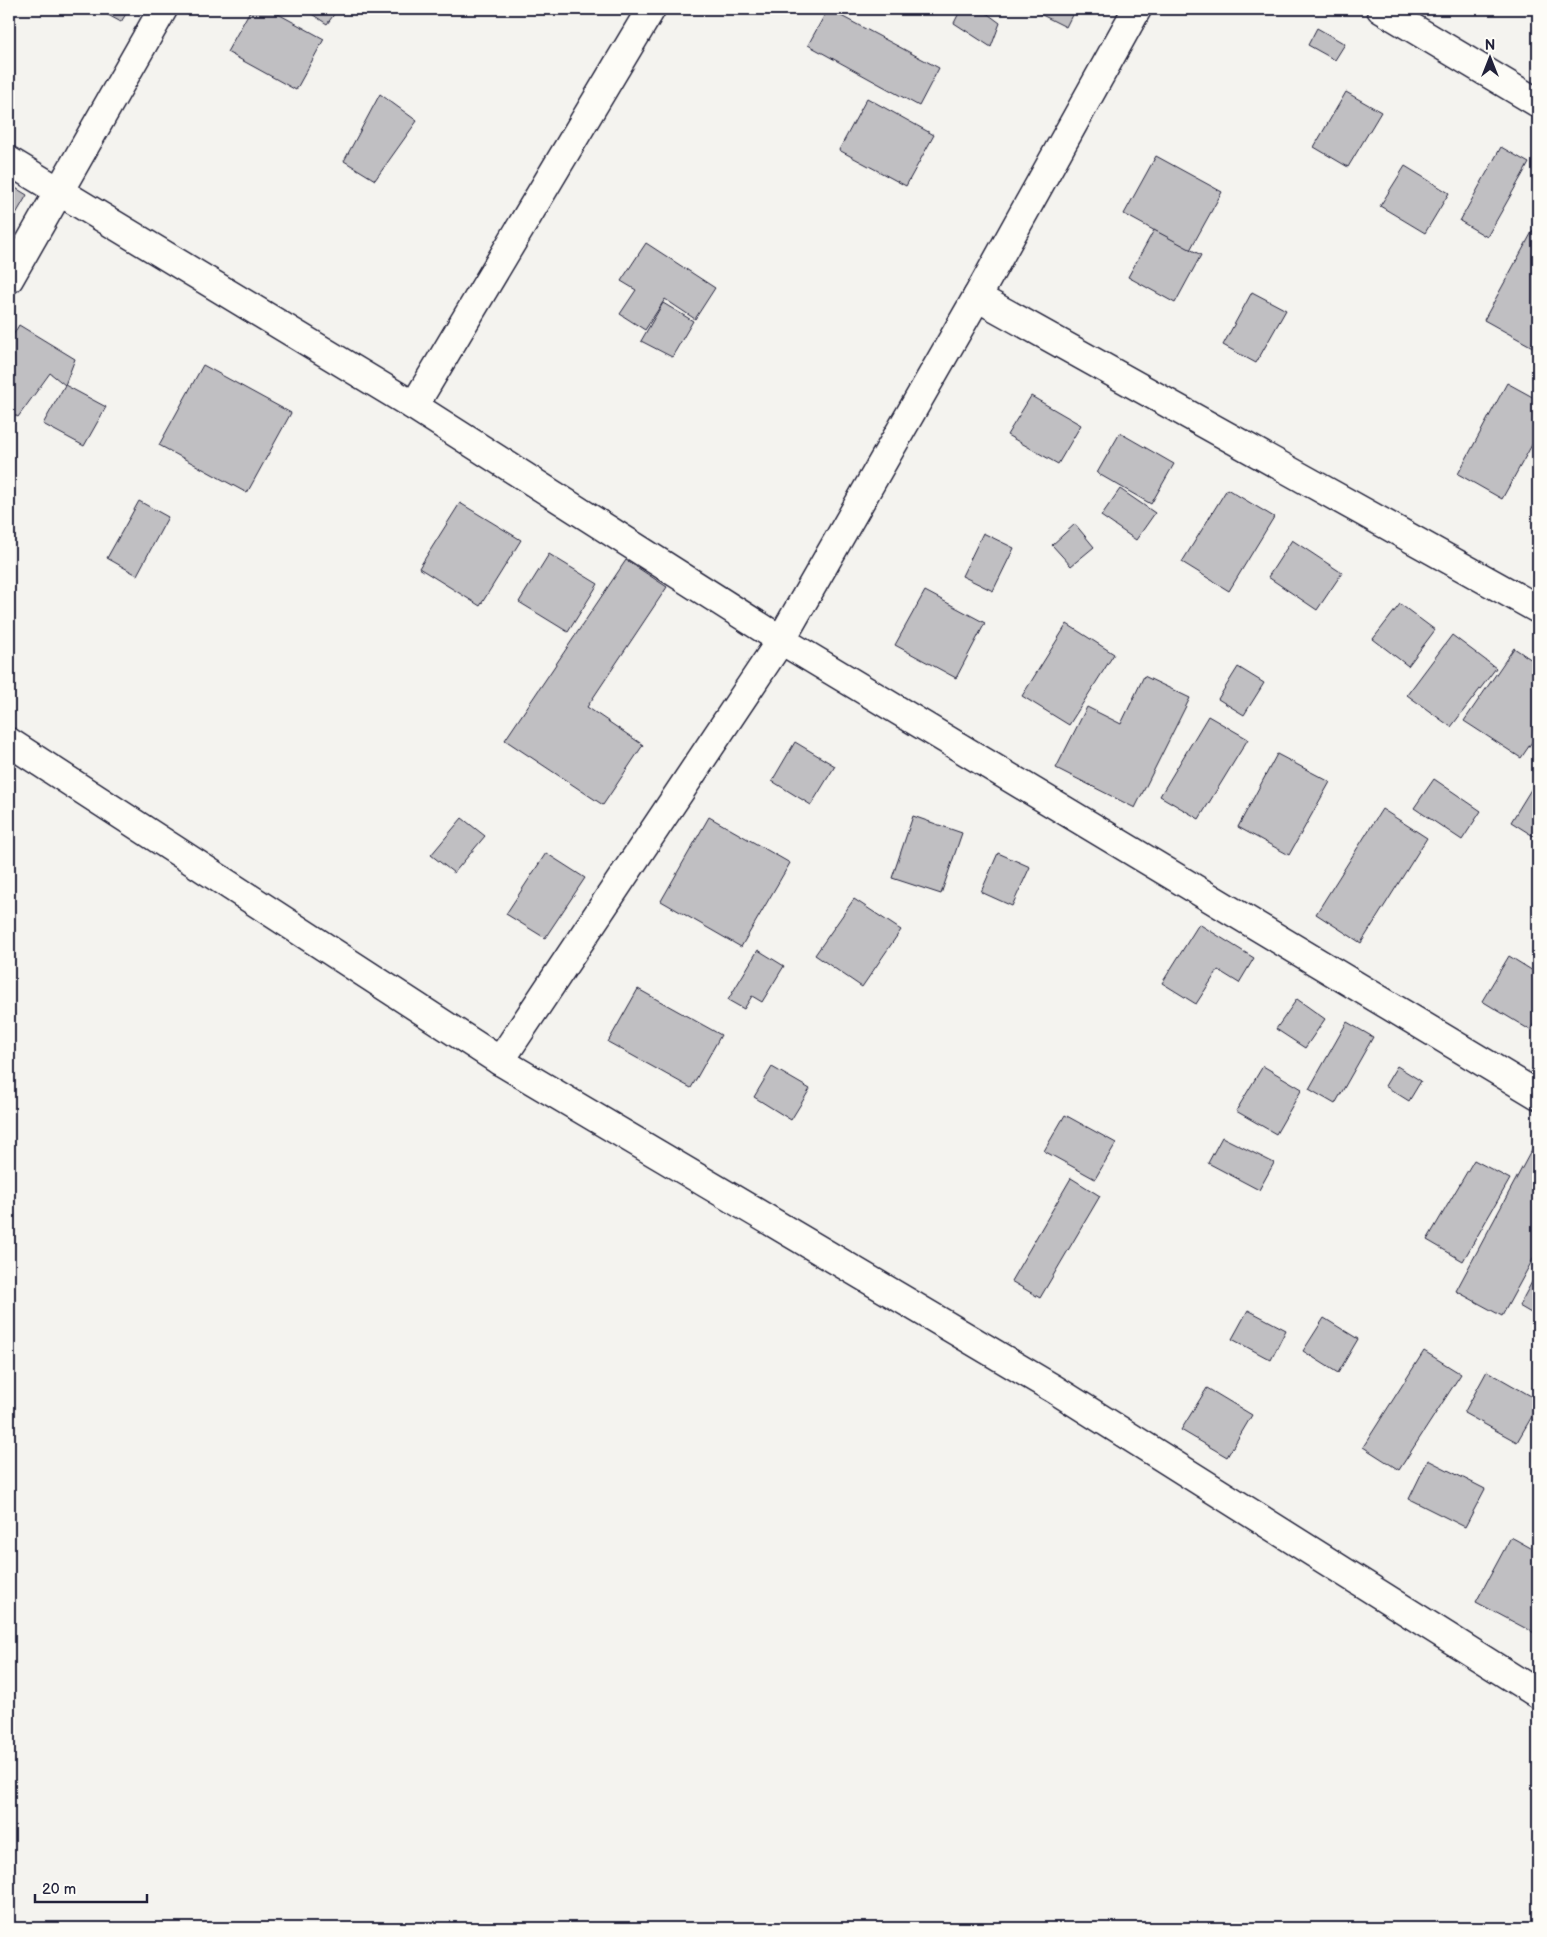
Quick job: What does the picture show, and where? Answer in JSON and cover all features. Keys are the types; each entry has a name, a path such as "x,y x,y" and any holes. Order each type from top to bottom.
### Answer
{"street":[{"path":"9,279 163,9"},
{"path":"414,406 651,9"},
{"path":"500,1061 781,640 977,297 1137,9"},
{"path":"1381,9 1538,103"},
{"path":"9,161 414,406 781,640 1538,1094"},
{"path":"977,297 1538,609"},
{"path":"9,742 500,1061 1054,1389 1538,1694"}],"building":[{"path":"97,9 129,9 121,22"},
{"path":"251,9 269,9 324,39 296,90 227,52"},
{"path":"304,9 338,9 327,24"},
{"path":"828,9 939,68 919,106 808,45"},
{"path":"961,9 981,9 1000,23 991,47 954,23"},
{"path":"1030,9 1075,9 1066,27"},
{"path":"1317,28 1345,44 1335,60 1308,45"},
{"path":"1346,92 1381,112 1348,167 1314,147"},
{"path":"380,94 417,121 375,180 344,161"},
{"path":"867,98 934,135 906,186 839,150"},
{"path":"1501,147 1529,163 1487,237 1460,221"},
{"path":"1156,156 1222,192 1190,250 1124,214"},
{"path":"1405,166 1449,193 1425,233 1380,206"},
{"path":"9,184 27,195 9,226"},
{"path":"1538,221 1538,350 1484,320"},
{"path":"1154,230 1201,255 1175,303 1128,277"},
{"path":"646,243 715,288 695,319 665,299 645,330 620,314 636,290 621,281"},
{"path":"1252,292 1286,310 1256,363 1223,345"},
{"path":"663,303 693,321 672,357 641,341"},
{"path":"19,325 75,359 65,385 50,373 18,417 9,412 9,342"},
{"path":"203,365 291,413 247,493 159,445"},
{"path":"1507,383 1538,400 1538,434 1502,499 1458,474"},
{"path":"65,385 106,407 84,446 43,424"},
{"path":"1031,396 1081,425 1058,464 1007,435"},
{"path":"1120,433 1174,464 1151,504 1097,473"},
{"path":"1120,489 1155,513 1136,540 1101,516"},
{"path":"1227,489 1274,517 1229,591 1182,562"},
{"path":"139,501 168,517 137,575 107,558"},
{"path":"460,503 521,540 480,606 419,568"},
{"path":"1075,524 1094,547 1071,566 1052,545"},
{"path":"983,533 1014,548 993,591 962,576"},
{"path":"1292,540 1342,573 1317,610 1268,577"},
{"path":"549,554 598,584 568,632 519,602"},
{"path":"626,560 667,587 587,707 643,745 603,805 505,740"},
{"path":"925,591 985,623 956,678 895,645"},
{"path":"1400,604 1435,630 1408,666 1373,639"},
{"path":"1067,624 1114,654 1069,725 1022,696"},
{"path":"1452,635 1496,668 1451,727 1407,695"},
{"path":"1514,648 1538,664 1538,733 1521,758 1464,721"},
{"path":"1238,667 1264,683 1244,715 1218,699"},
{"path":"1144,676 1190,698 1135,808 1056,768 1087,707 1121,724"},
{"path":"1208,716 1248,739 1199,819 1160,796"},
{"path":"795,742 835,766 811,805 772,781"},
{"path":"1277,754 1330,782 1289,855 1238,827"},
{"path":"1538,778 1538,839 1511,822"},
{"path":"1434,779 1481,811 1462,840 1414,808"},
{"path":"1382,809 1427,838 1361,943 1316,914"},
{"path":"913,816 962,833 941,894 892,878"},
{"path":"709,817 790,863 741,947 661,901"},
{"path":"462,818 485,836 454,873 431,855"},
{"path":"546,853 585,878 545,938 506,914"},
{"path":"998,853 1030,867 1012,906 981,892"},
{"path":"854,899 901,930 862,987 815,955"},
{"path":"1199,924 1254,958 1239,983 1218,970 1196,1004 1162,983"},
{"path":"758,950 784,966 762,1002 752,996 744,1009 728,1000"},
{"path":"1509,956 1538,974 1538,1016 1530,1030 1482,1001"},
{"path":"638,989 721,1035 691,1088 608,1042"},
{"path":"1297,999 1325,1019 1305,1048 1276,1029"},
{"path":"1347,1022 1373,1037 1335,1104 1309,1089"},
{"path":"1263,1066 1302,1089 1276,1134 1236,1111"},
{"path":"1397,1066 1421,1081 1409,1101 1385,1086"},
{"path":"772,1067 810,1089 791,1120 754,1097"},
{"path":"1065,1115 1116,1143 1095,1179 1044,1151"},
{"path":"1222,1137 1274,1163 1259,1190 1208,1163"},
{"path":"1537,1140 1538,1250 1502,1316 1456,1291"},
{"path":"1474,1160 1510,1179 1463,1261 1427,1240"},
{"path":"1071,1178 1100,1196 1040,1298 1011,1281"},
{"path":"1533,1280 1538,1283 1538,1317 1519,1306"},
{"path":"1248,1310 1286,1330 1271,1360 1232,1339"},
{"path":"1324,1318 1358,1339 1338,1373 1303,1351"},
{"path":"1424,1351 1461,1374 1399,1470 1363,1447"},
{"path":"1487,1371 1538,1400 1538,1406 1517,1442 1464,1413"},
{"path":"1207,1388 1252,1415 1227,1457 1181,1430"},
{"path":"1428,1460 1485,1489 1465,1527 1409,1499"},
{"path":"1511,1537 1538,1552 1538,1635 1476,1602"}]}
